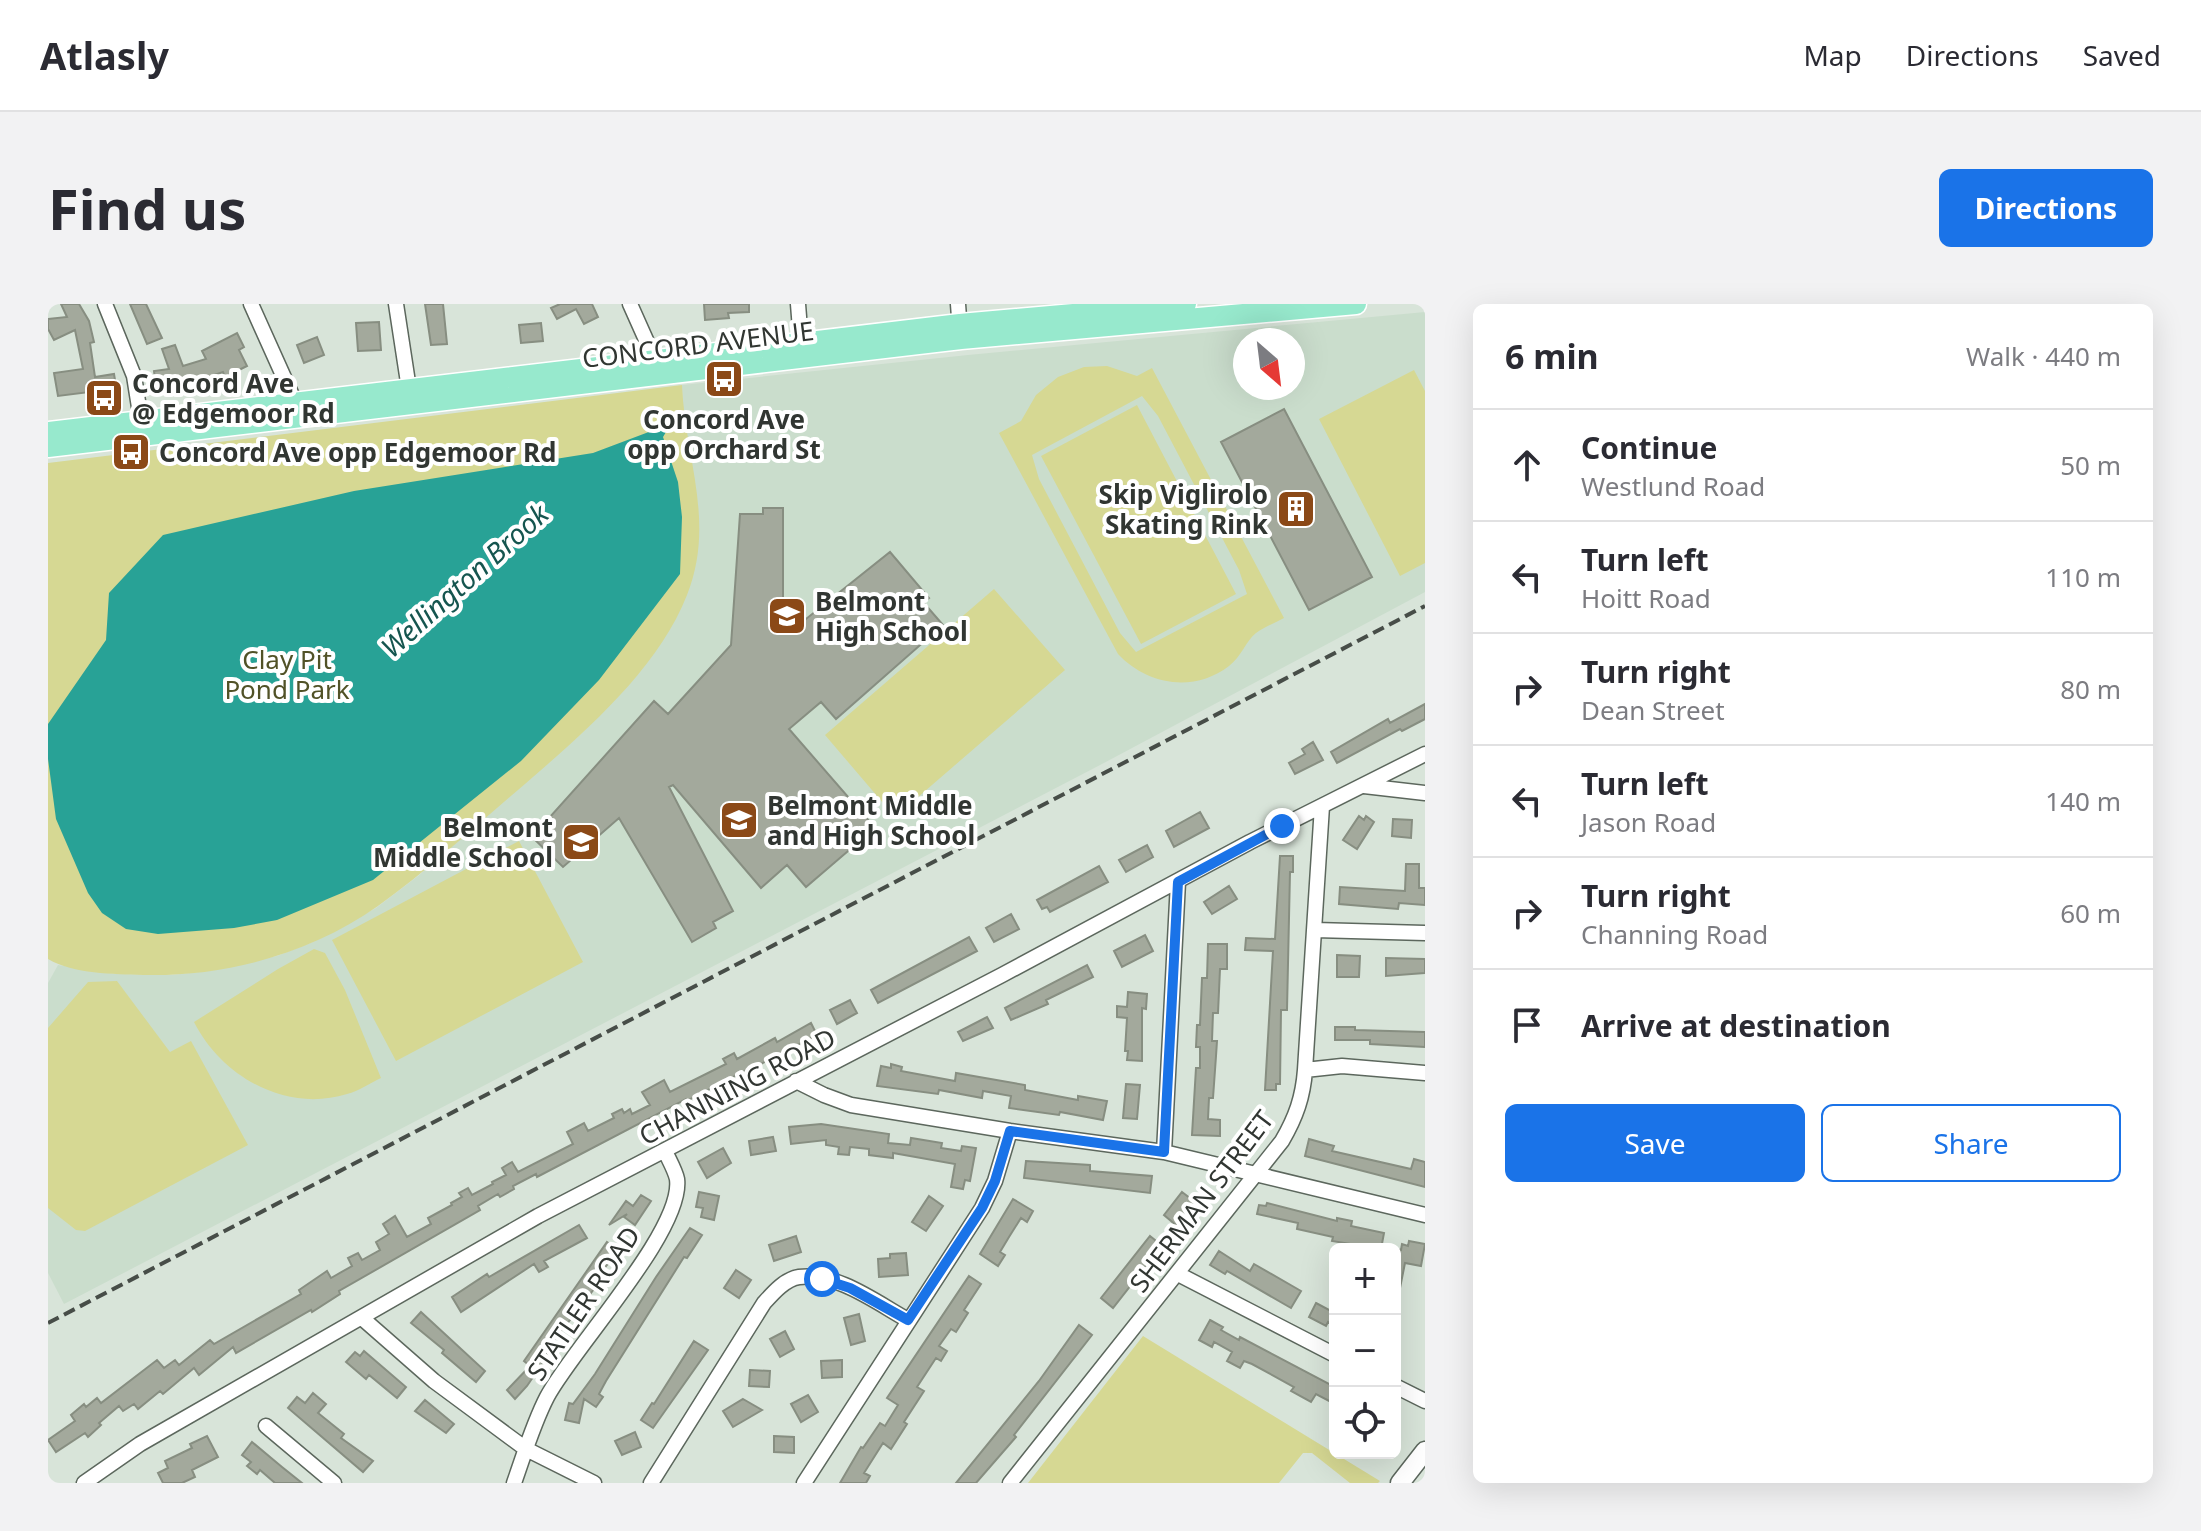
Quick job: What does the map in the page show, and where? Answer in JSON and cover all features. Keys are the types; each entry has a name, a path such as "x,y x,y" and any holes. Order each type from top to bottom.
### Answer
{"main road":[{"name":"CONCORD AVENUE","path":"410,396 655,360 959,322 1186,304"},
{"name":"CONCORD AVENUE","path":"48,432 142,427 410,396 959,322 1356,304"},
{"name":"CONCORD AVENUE","path":"48,447 142,427"}],"street":[{"path":"105,304 134,376 142,427"},
{"path":"251,304 298,409"},
{"path":"396,304 410,396"},
{"path":"630,304 655,360"},
{"path":"798,304 801,342"},
{"name":"CHANNING ROAD","path":"84,1483 140,1444 538,1216 1425,754"},
{"path":"1364,786 1425,793"},
{"name":"SHERMAN STREET","path":"1010,1483 1282,1141 1296,1116 1303,1093 1305,1070 1322,806"},
{"path":"1164,1152 1178,882"},
{"path":"1315,930 1425,933"},
{"path":"1305,1070 1342,1066 1425,1073"},
{"path":"796,1081 851,1105 1164,1152 1425,1215"},
{"path":"804,1483 982,1208 995,1181 1010,1131"},
{"name":"STATLER ROAD","path":"514,1483 547,1396 601,1322 668,1219 676,1197 677,1178 665,1151"},
{"path":"1178,1274 1329,1352"},
{"path":"651,1483 764,1303 778,1288 798,1277 822,1279 850,1288 908,1320"},
{"path":"362,1318 434,1381 526,1449 594,1483"},
{"path":"1397,1387 1425,1401"},
{"path":"266,1426 334,1483"},
{"path":"1400,1483 1425,1451"}],"shaded area":[{"name":"Belmont Middle and High School","path":"1425,312 1425,592 1102,764 64,1304 48,1273 48,983 58,965 115,974 172,975 208,971 277,956 313,942 376,908 418,876 581,734 639,672 683,415 682,385 1233,330 1233,400 1305,400 1305,328 1255,328"}],"green space":[{"path":"1107,366 1137,376 1152,368 1284,618 1256,633 1233,662 1215,675 1186,682 1157,679 1130,665 1118,654 999,433 1021,421 1036,395 1058,377 1084,367","holes":["1142,396 1158,416 1239,570 1247,594 1136,652 1120,633 1039,479 1032,455"]},
{"path":"1414,370 1425,391 1425,563 1400,576 1319,419"},
{"name":"Clay Pit Pond Park","path":"682,385 699,516 699,542 687,595 674,623 636,677 566,748 396,893 352,923 295,949 235,967 174,975 94,972 70,968 48,959 48,463"},
{"path":"1137,405 1236,594 1141,644 1041,456"},
{"path":"994,589 1065,670 895,817 825,735"},
{"path":"519,841 583,962 396,1061 332,940"},
{"path":"314,949 325,953 345,990 381,1078 347,1094 324,1099 279,1094 258,1086 221,1059 194,1022"},
{"path":"117,981 170,1052 191,1041 248,1145 85,1231 76,1230 48,1208 48,1028 88,982"},
{"path":"1143,1336 1329,1450 1329,1459 1344,1459 1380,1481 1350,1483 1312,1453 1303,1453 1279,1483 1028,1483"}],"water":[{"name":"Clay Pit Pond Park","path":"662,427 666,432 663,437 678,482 682,517 680,574 599,680 521,761 373,880 277,920 234,928 158,934 126,929 102,913 88,893 56,819 48,759 48,724 106,640 109,593 163,535 354,491 593,453"}],"building":[{"path":"61,304 79,304 89,321 94,342 90,343 95,377 114,374 117,392 58,396 54,373 83,369 75,330 54,340 48,329 48,319 67,317"},
{"path":"130,304 146,304 162,338 147,344"},
{"path":"425,304 443,304 447,344 431,345"},
{"path":"560,304 592,304 598,317 584,324 576,309 557,319 551,308"},
{"path":"704,304 749,304 749,312 728,313 729,318 705,320"},
{"path":"379,322 381,350 358,351 356,323"},
{"path":"541,323 543,341 521,343 519,325"},
{"path":"237,333 244,347 239,350 247,366 225,377 223,372 188,384 156,387 154,371 169,369 162,349 175,345 183,366 206,359 202,351"},
{"path":"317,337 324,355 304,363 297,345"},
{"name":"Skip Viglirolo Skating Rink","path":"1284,409 1372,577 1309,610 1221,442"},
{"path":"763,508 783,508 783,603 801,623 890,552 929,598 923,602 943,625 836,719 821,702 789,729 875,828 806,887 787,865 761,888 673,785 669,787 733,911 713,922 716,928 692,942 619,818 563,867 532,837 654,701 668,714 731,645 740,514 763,514"},
{"path":"1425,704 1425,719 1337,763 1331,752 1388,719 1390,723"},
{"path":"1313,742 1323,760 1295,774 1289,763 1305,754 1302,749"},
{"path":"1200,812 1209,828 1174,847 1166,831"},
{"path":"1359,816 1364,820 1366,816 1374,822 1357,849 1343,840"},
{"path":"1393,819 1412,820 1411,838 1392,836"},
{"path":"1147,845 1153,857 1126,872 1119,860"},
{"path":"1280,856 1293,856 1287,1010 1281,1010 1280,1084 1276,1084 1276,1090 1265,1090 1273,951 1245,950 1246,938 1275,939"},
{"path":"1406,864 1419,864 1419,888 1425,888 1425,905 1399,903 1398,909 1339,904 1340,887 1405,891"},
{"path":"1099,866 1108,882 1050,912 1047,907 1042,909 1037,900"},
{"path":"1229,886 1237,899 1212,914 1204,902"},
{"path":"1011,914 1019,929 994,942 986,928"},
{"path":"1145,935 1153,951 1122,967 1114,951"},
{"path":"969,937 977,951 878,1003 871,990"},
{"path":"1208,944 1227,944 1227,969 1220,969 1218,1013 1213,1013 1212,1041 1217,1041 1213,1098 1209,1098 1208,1119 1220,1120 1220,1136 1192,1135 1196,1068 1200,1068 1200,1047 1196,1047 1197,1025 1200,1025 1202,978 1207,978"},
{"path":"1337,955 1360,956 1359,977 1337,977"},
{"path":"1386,958 1425,959 1425,973 1386,976"},
{"path":"1087,965 1093,977 1046,1000 1048,1004 1011,1020 1005,1008"},
{"path":"1128,992 1147,994 1146,1009 1142,1008 1142,1061 1127,1060 1127,1018 1117,1017 1117,1006 1127,1007"},
{"path":"850,1000 857,1013 837,1024 830,1010"},
{"path":"987,1017 993,1028 963,1041 958,1032"},
{"path":"811,1023 817,1035 537,1177 536,1174 500,1197 498,1194 478,1206 480,1210 339,1291 340,1294 312,1312 236,1353 233,1347 199,1375 194,1368 163,1394 160,1391 138,1409 134,1404 123,1411 119,1406 88,1437 85,1433 56,1452 48,1440 75,1421 71,1415 84,1404 86,1407 97,1398 101,1403 157,1360 164,1368 175,1360 179,1365 210,1340 214,1344 301,1294 299,1290 327,1271 331,1278 352,1266 348,1258 358,1253 362,1260 380,1250 376,1242 389,1234 383,1224 395,1216 407,1237 431,1224 428,1218 462,1197 459,1193 468,1188 472,1195 506,1175 502,1168 512,1162 518,1172 573,1144 567,1132 584,1123 588,1131 614,1118 612,1114 622,1109 624,1113 630,1109 632,1114 650,1105 642,1092 664,1080 670,1092 726,1064 723,1059 734,1053 737,1059"},
{"path":"1335,1027 1425,1032 1425,1047 1370,1044 1370,1040 1335,1040"},
{"path":"891,1064 902,1067 901,1071 955,1081 956,1073 1025,1085 1025,1090 1078,1100 1078,1096 1107,1101 1103,1120 1060,1112 1059,1115 1009,1108 1011,1096 983,1091 982,1098 939,1090 938,1094 877,1086 881,1066 891,1068"},
{"path":"1126,1084 1140,1085 1137,1119 1123,1118"},
{"path":"821,1124 889,1134 888,1143 910,1145 911,1138 942,1143 941,1148 961,1151 962,1146 976,1148 970,1181 965,1180 963,1189 951,1187 955,1164 893,1153 893,1158 869,1155 869,1149 850,1147 849,1155 838,1154 839,1147 826,1145 826,1140 791,1144 789,1127"},
{"path":"773,1137 776,1151 751,1155 749,1141"},
{"path":"1309,1139 1334,1146 1332,1151 1411,1169 1414,1159 1425,1162 1425,1187 1305,1156"},
{"path":"723,1148 731,1163 707,1178 698,1162"},
{"path":"1026,1161 1090,1165 1090,1171 1152,1176 1150,1193 1024,1178"},
{"path":"699,1192 719,1196 714,1220 701,1217 703,1208 696,1207"},
{"path":"1182,1192 1195,1202 1177,1226 1164,1215"},
{"path":"641,1195 651,1201 635,1225 624,1217 627,1214 609,1225 626,1201 633,1206"},
{"path":"929,1196 943,1206 926,1231 912,1222"},
{"path":"1013,1199 1033,1211 1027,1222 1021,1218 1000,1252 1005,1255 998,1266 980,1254"},
{"path":"1267,1203 1337,1221 1337,1218 1352,1221 1351,1226 1384,1233 1382,1243 1332,1241 1333,1237 1297,1229 1298,1223 1257,1214 1259,1205 1266,1206"},
{"path":"579,1225 587,1238 544,1261 548,1267 539,1272 534,1264 461,1312 452,1297 487,1274 489,1277"},
{"path":"690,1228 702,1235 687,1258 684,1257 606,1381 599,1394 603,1397 596,1407 584,1399 579,1423 565,1420 569,1403 573,1404 595,1374"},
{"path":"796,1236 801,1252 774,1261 769,1245"},
{"path":"1150,1236 1166,1249 1157,1260 1153,1257 1113,1308 1101,1298"},
{"path":"1409,1241 1425,1244 1421,1266 1405,1263 1401,1283 1402,1244 1408,1246"},
{"path":"607,1242 619,1250 590,1286 594,1289 544,1352 548,1355 515,1399 507,1390 530,1366 524,1361"},
{"path":"1219,1251 1250,1271 1254,1264 1301,1291 1291,1308 1227,1271 1225,1274 1210,1265"},
{"path":"906,1253 908,1275 879,1277 878,1259"},
{"path":"736,1270 751,1280 739,1298 724,1288"},
{"path":"969,1276 981,1284 964,1310 968,1313 956,1332 951,1329 939,1346 947,1351 941,1361 936,1358 917,1387 924,1391 904,1422 907,1424 891,1449 883,1443 864,1473 870,1476 866,1483 840,1483 861,1447 880,1423 885,1426 898,1405 887,1398"},
{"path":"1316,1303 1329,1310 1326,1326 1309,1317"},
{"path":"421,1312 485,1371 476,1382 411,1323"},
{"path":"859,1314 865,1341 851,1345 844,1318"},
{"path":"1210,1320 1239,1340 1240,1337 1329,1384 1329,1401 1316,1394 1311,1402 1291,1391 1294,1387 1252,1364 1244,1361 1240,1368 1227,1361 1232,1352 1214,1342 1212,1347 1199,1340"},
{"path":"1079,1325 1092,1335 1014,1435 1016,1437 976,1483 956,1483 1039,1381"},
{"path":"785,1331 794,1349 780,1357 770,1339"},
{"path":"694,1341 708,1350 653,1428 641,1420"},
{"path":"364,1351 406,1387 397,1398 369,1375 366,1379 346,1362 355,1352 360,1356"},
{"path":"842,1360 842,1377 822,1378 821,1361"},
{"path":"750,1370 770,1371 769,1387 749,1386"},
{"path":"313,1393 326,1404 318,1413 344,1434 341,1438 373,1461 363,1472 288,1408 297,1397 305,1403"},
{"path":"808,1395 818,1412 801,1422 791,1404"},
{"path":"743,1399 762,1410 733,1427 723,1411"},
{"path":"425,1400 454,1424 446,1433 415,1411"},
{"path":"635,1432 641,1447 622,1455 615,1441"},
{"path":"207,1436 218,1457 192,1470 195,1477 182,1483 163,1483 158,1473 168,1468 165,1461 192,1448 190,1444"},
{"path":"774,1436 794,1437 794,1453 774,1452"},
{"path":"252,1442 302,1483 275,1483 260,1470 257,1474 247,1466 251,1462 242,1455"}],"railway":[{"path":"48,1323 1425,606"}],"place":[{"name":"Concord Ave opp Orchard St","path":"724,379"},
{"name":"Concord Ave @ Edgemoor Rd","path":"104,398"},
{"name":"Concord Ave opp Edgemoor Rd","path":"131,452"},
{"name":"Skip Viglirolo Skating Rink","path":"1296,509"},
{"name":"Belmont High School","path":"787,616"},
{"name":"Belmont Middle and High School","path":"739,820"},
{"name":"Belmont Middle School","path":"581,842"}],"route":[{"path":"822,1279 850,1288 908,1320 982,1208 995,1181 1010,1131 1164,1152 1178,882 1282,826"}],"water label":[{"name":"Wellington Brook","path":"464,580"}]}
